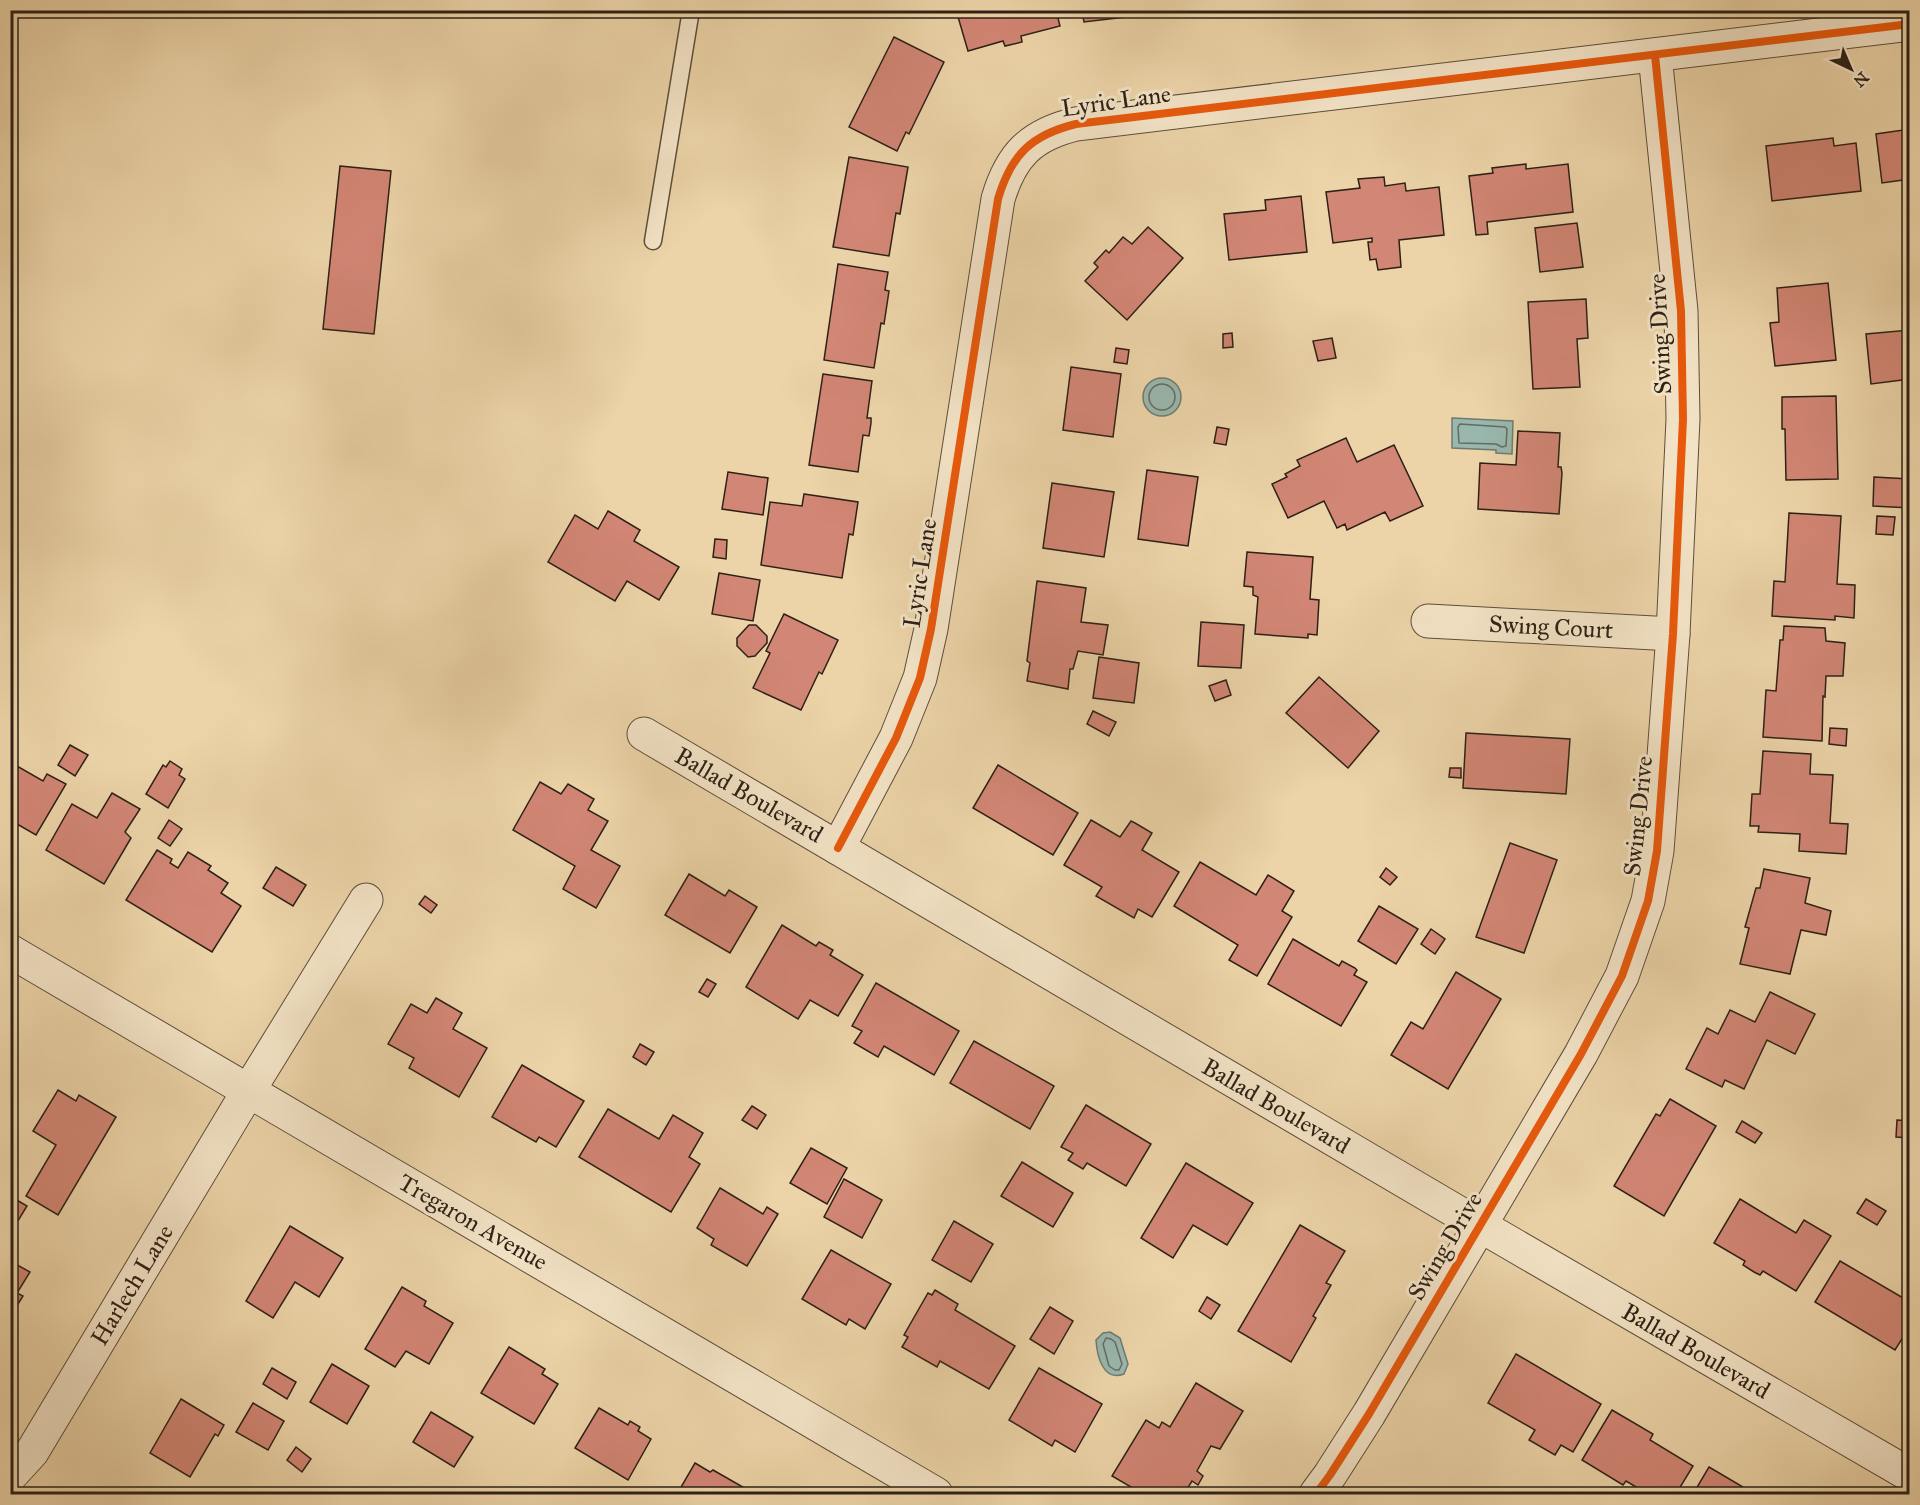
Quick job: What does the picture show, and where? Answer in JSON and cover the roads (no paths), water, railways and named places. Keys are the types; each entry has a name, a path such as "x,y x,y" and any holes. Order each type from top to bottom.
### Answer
{"street":[{"name":"Lyric Lane","path":"838,848 896,738 921,678 932,629 998,199 1004,177 1013,162 1029,145 1053,129 1076,124 1910,24"},
{"name":"Swing Drive","path":"1316,1494 1369,1414 1581,1054 1622,976 1648,901 1657,851 1673,634 1683,419 1681,311 1655,55"},
{"name":"Swing Court","path":"1428,621 1673,634"},
{"name":"Ballad Boulevard","path":"644,734 1481,1226 1910,1475"},
{"name":"Harlech Lane","path":"10,1476 32,1452 366,900"},
{"name":"Tregaron Avenue","path":"10,951 936,1494"}],"lane":[{"path":"653,241 691,10"}],"water":[{"path":"1162,378 1175,384 1181,397 1175,410 1162,416 1149,410 1143,397 1149,384"},
{"path":"1452,418 1513,421 1512,454 1496,453 1496,450 1452,448"},
{"path":"1110,1332 1120,1338 1128,1364 1124,1374 1111,1374 1106,1371 1100,1360 1096,1340 1103,1333"}]}
